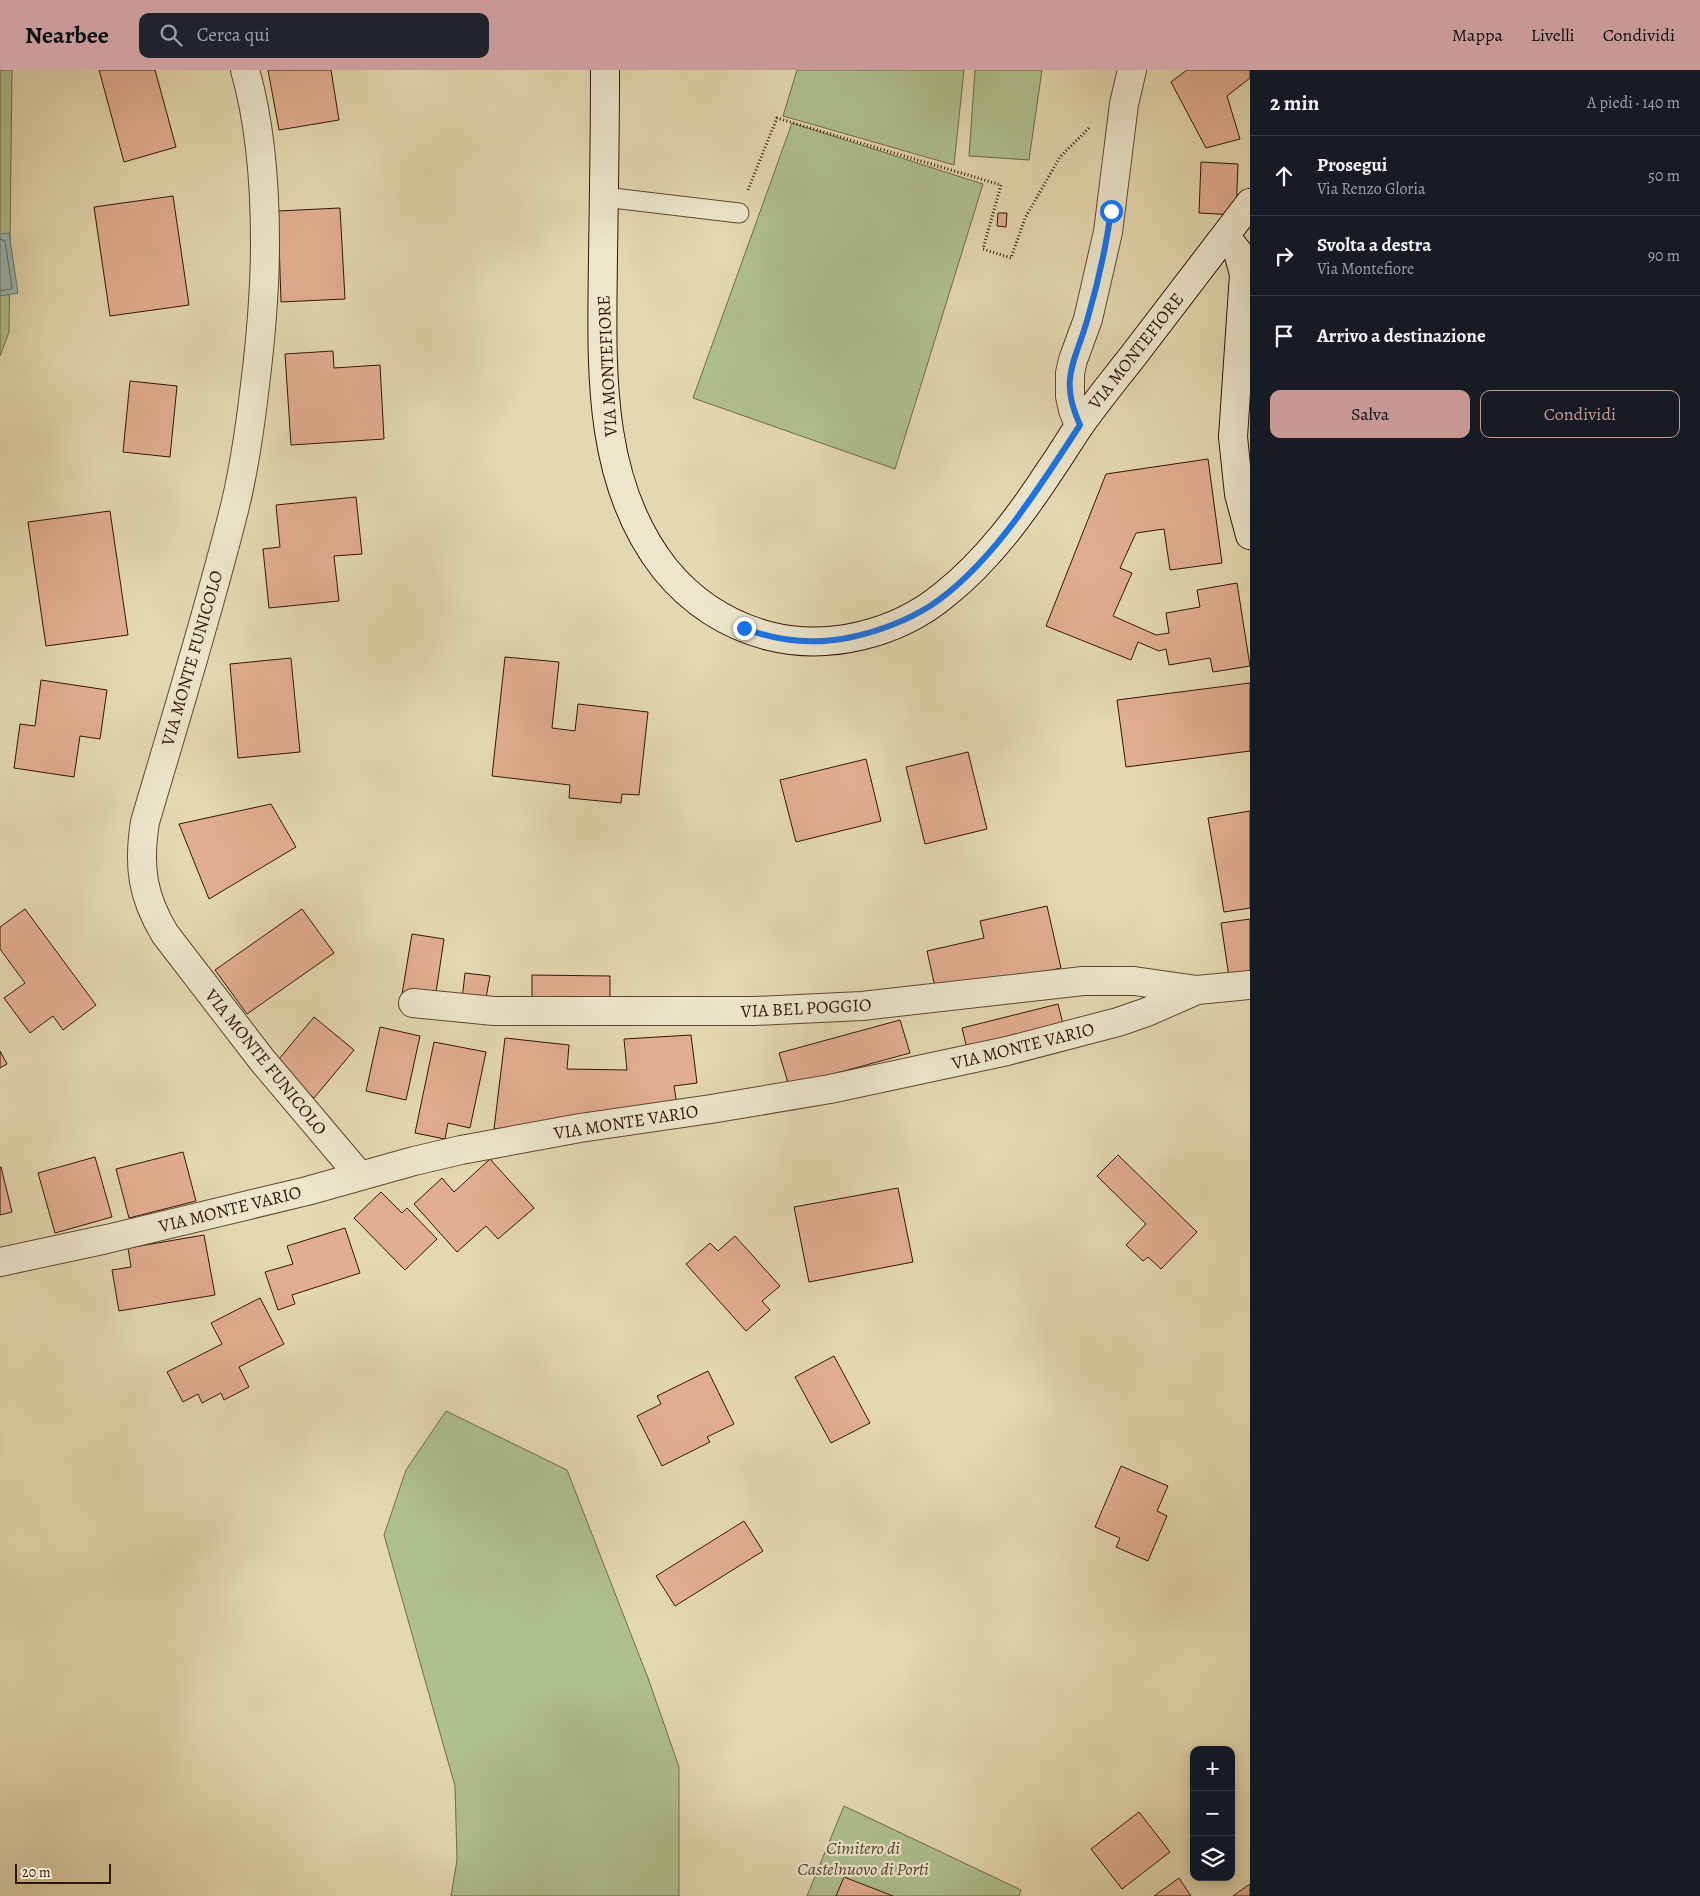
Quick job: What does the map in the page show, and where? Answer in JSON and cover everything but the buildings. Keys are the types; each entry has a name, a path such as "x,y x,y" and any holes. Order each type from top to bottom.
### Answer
{"street":[{"name":"VIA MONTE FUNICOLO","path":"245,70 254,108 263,165 265,216 262,327 252,414 233,513 145,822 142,870 147,898 154,915 179,953 262,1060 360,1176"},
{"name":"VIA MONTEFIORE","path":"605,70 603,360 610,436 620,481 632,513 656,557 690,596 721,617 756,633 775,638 823,642 865,634 917,614 942,597 983,558 1026,504 1080,425 1250,203"},
{"path":"1080,425 1073,410 1070,396 1070,373 1088,319 1108,232 1124,104 1132,70"},
{"path":"1225,236 1238,252 1244,274 1233,437 1239,494 1250,535"},
{"name":"VIA BEL POGGIO","path":"412,1003 494,1011 755,1011 891,1003 1083,981 1134,981 1197,990"},
{"name":"VIA MONTE VARIO","path":"0,1262 307,1191 461,1150 580,1128 830,1089 1049,1042 1147,1012 1197,990 1250,985"}],"lane":[{"path":"604,197 739,213"}],"path":[{"path":"739,213 777,118 1001,185 983,249 1011,258 1025,218 1060,157 1093,124"}],"green space":[{"path":"0,70 12,70 9,332 0,356"},
{"path":"797,70 964,70 954,165 783,116"},
{"path":"975,70 1042,70 1029,160 969,156"},
{"path":"792,123 983,184 895,469 693,398"},
{"path":"446,1411 567,1470 648,1678 679,1767 679,1896 451,1896 457,1860 455,1786 384,1535 406,1470"},
{"name":"Cimitero di Castelnuovo di Porti","path":"844,1806 1021,1890 1019,1896 807,1896"}],"water":[{"path":"9,233 18,293 0,296 0,234"}],"route":[{"path":"744,628 775,638 799,641 823,642 865,634 906,620 930,606 957,584 983,558 1021,512 1080,425 1073,410 1070,396 1070,373 1088,319 1111,211"}]}
